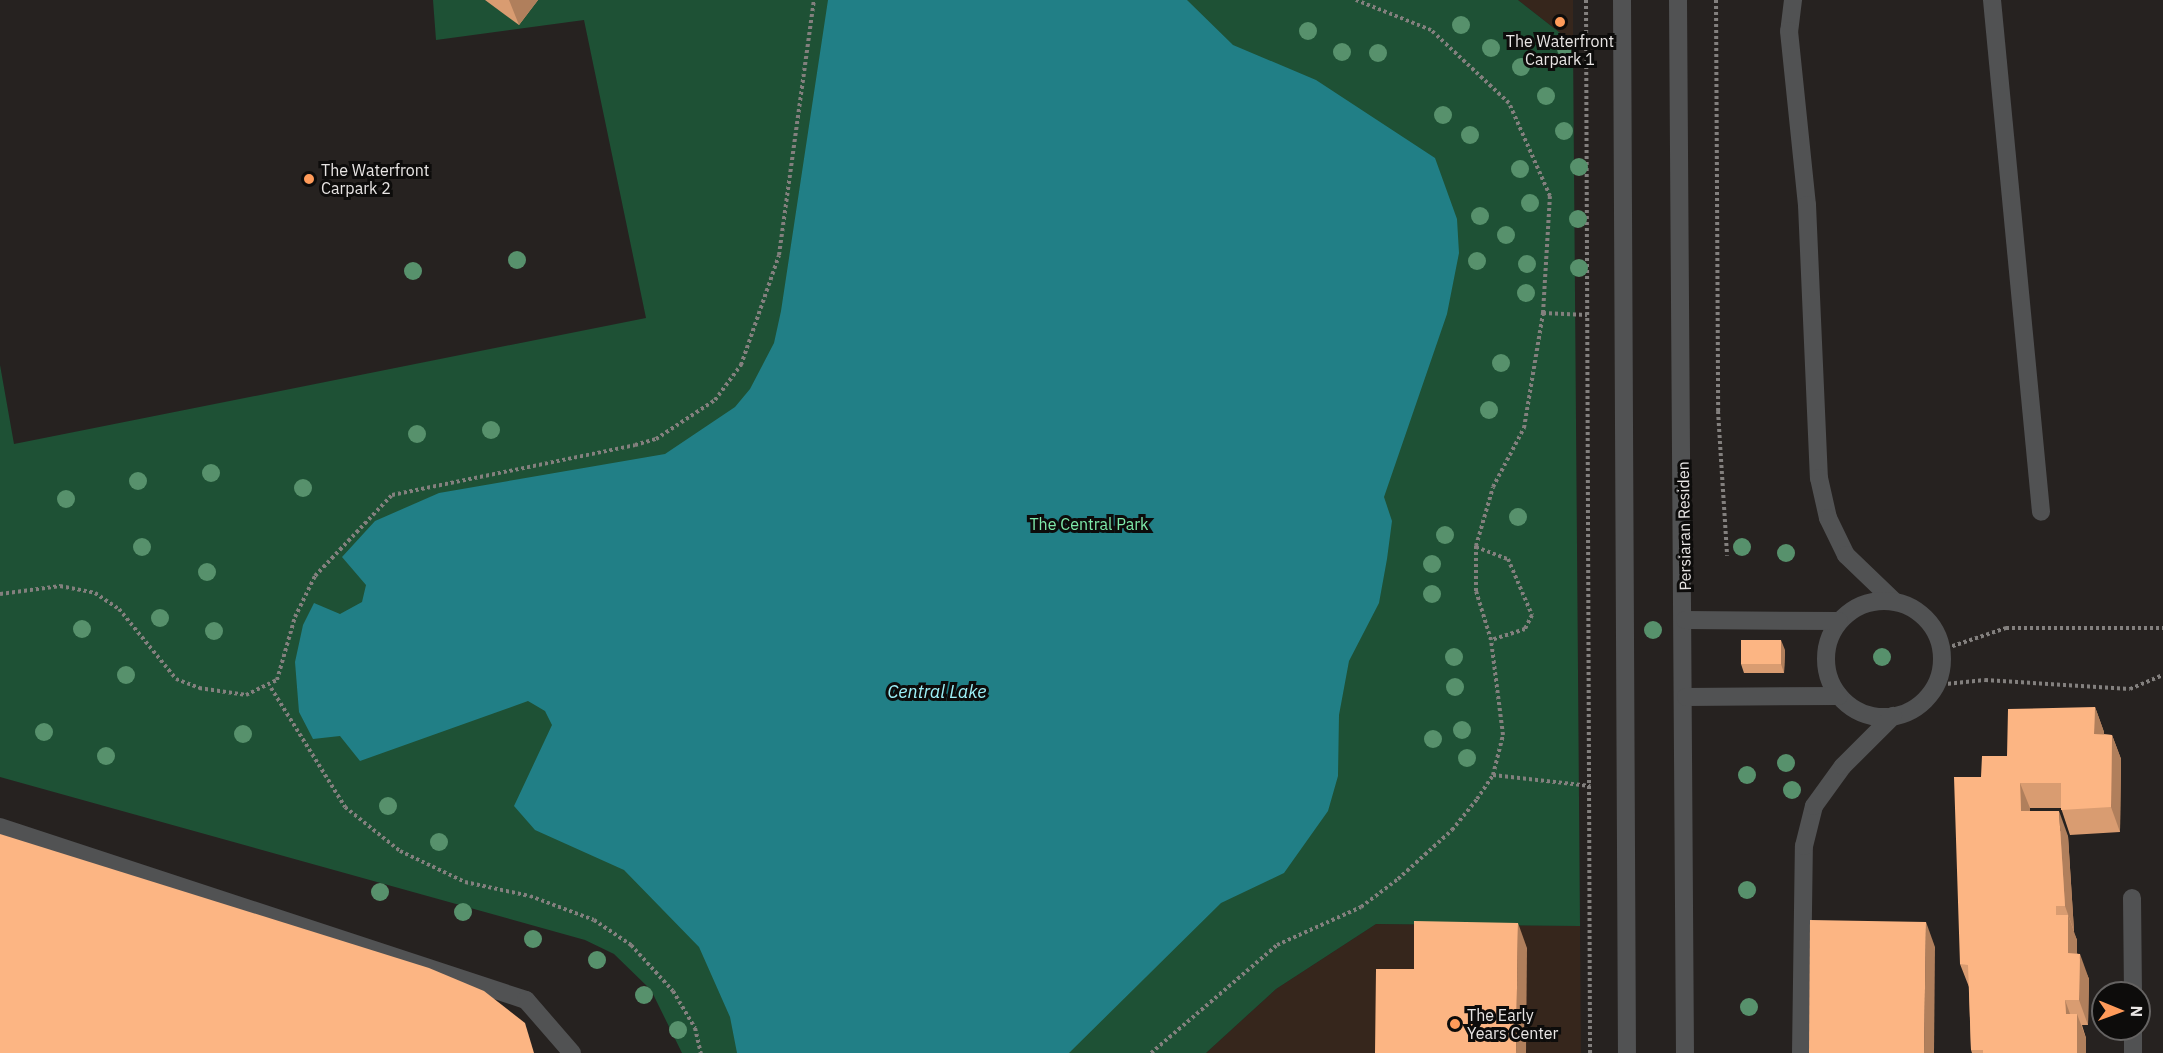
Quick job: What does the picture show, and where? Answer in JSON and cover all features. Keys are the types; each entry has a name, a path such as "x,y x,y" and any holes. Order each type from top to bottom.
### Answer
{"street":[{"path":"1622,0 1627,1053"},
{"name":"Persiaran Residen","path":"1678,0 1686,698 1685,1053"},
{"path":"1686,698 1839,696 1874,716 1893,716 1911,710 1936,685 1941,650 1925,618 1894,601 1846,555 1828,518 1820,478 1807,205 1789,31 1793,0"},
{"path":"1992,0 2042,512"},
{"path":"1685,620 1839,621 1874,601 1894,601"},
{"path":"1839,621 1826,658 1839,696"},
{"path":"1801,1053 1804,846 1814,806 1844,766 1893,716"},
{"path":"0,827 526,1000 572,1053"},
{"path":"2132,898 2133,981"}],"path":[{"path":"271,688 315,576 392,495 656,439 730,385 779,255 814,0"},
{"path":"1151,1053 1277,945 1361,907 1398,879 1452,830 1493,775 1503,735 1491,640 1476,591 1476,546 1493,487 1524,428 1543,313 1550,196 1509,103 1431,30 1356,0"},
{"path":"1586,0 1591,786 1590,1053"},
{"path":"1716,0 1718,411 1727,556"},
{"path":"1543,313 1587,315"},
{"path":"1476,546 1508,559 1532,615 1525,629 1491,640"},
{"path":"0,594 60,586 95,594 119,609 176,679 225,694 271,688"},
{"path":"1941,650 2006,627 2163,628"},
{"path":"1936,685 1985,680 2130,689 2163,675"},
{"path":"271,688 345,807 418,860 465,882 530,896 594,920 631,945 673,991 695,1028 701,1053"},
{"path":"1493,775 1591,786"}],"shaded area":[{"name":"The Waterfront Carpark 1","path":"1518,0 1573,0 1573,43"},
{"path":"1376,924 1580,926 1581,1053 1206,1053 1276,989"}],"green space":[{"name":"The Central Park","path":"433,0 1518,0 1573,43 1580,926 1376,924 1276,989 1206,1053 682,1053 651,990 614,954 585,940 0,777 0,365 14,444 646,318 584,20 436,40"}],"water":[{"name":"Central Lake","path":"828,0 1187,0 1233,45 1316,80 1435,158 1457,219 1459,253 1447,314 1384,497 1392,521 1387,559 1379,603 1349,661 1339,715 1338,776 1328,811 1284,873 1221,903 1069,1053 737,1053 730,1017 699,947 624,870 535,830 514,806 552,725 545,711 528,701 360,761 340,736 313,739 299,712 295,662 303,625 314,603 340,614 362,602 366,585 342,557 375,521 439,493 665,454 735,407 750,389 774,343 781,311"}],"building":[{"path":"1741,640 1781,640 1781,664 1741,664"},
{"path":"2095,707 2094,734 2112,735 2111,807 2061,810 2061,783 2020,783 2021,811 2059,811 2065,906 2056,906 2056,915 2068,915 2068,953 2080,954 2079,1000 2065,1000 2066,1014 2077,1014 2077,1053 1983,1053 1983,1050 1971,1050 1968,965 1960,964 1954,777 1981,777 1982,756 2007,756 2008,709"},
{"path":"0,834 429,968 484,991 525,1023 534,1053 0,1053"},
{"path":"1810,920 1926,922 1924,1053 1809,1053"},
{"name":"The Early Years Center","path":"1414,921 1518,923 1516,1053 1375,1053 1376,969 1414,969"}],"place":[{"name":"The Waterfront Carpark 1","path":"1560,22"},
{"name":"The Waterfront Carpark 2","path":"309,179"},
{"name":"The Early Years Center","path":"1455,1024"}]}
